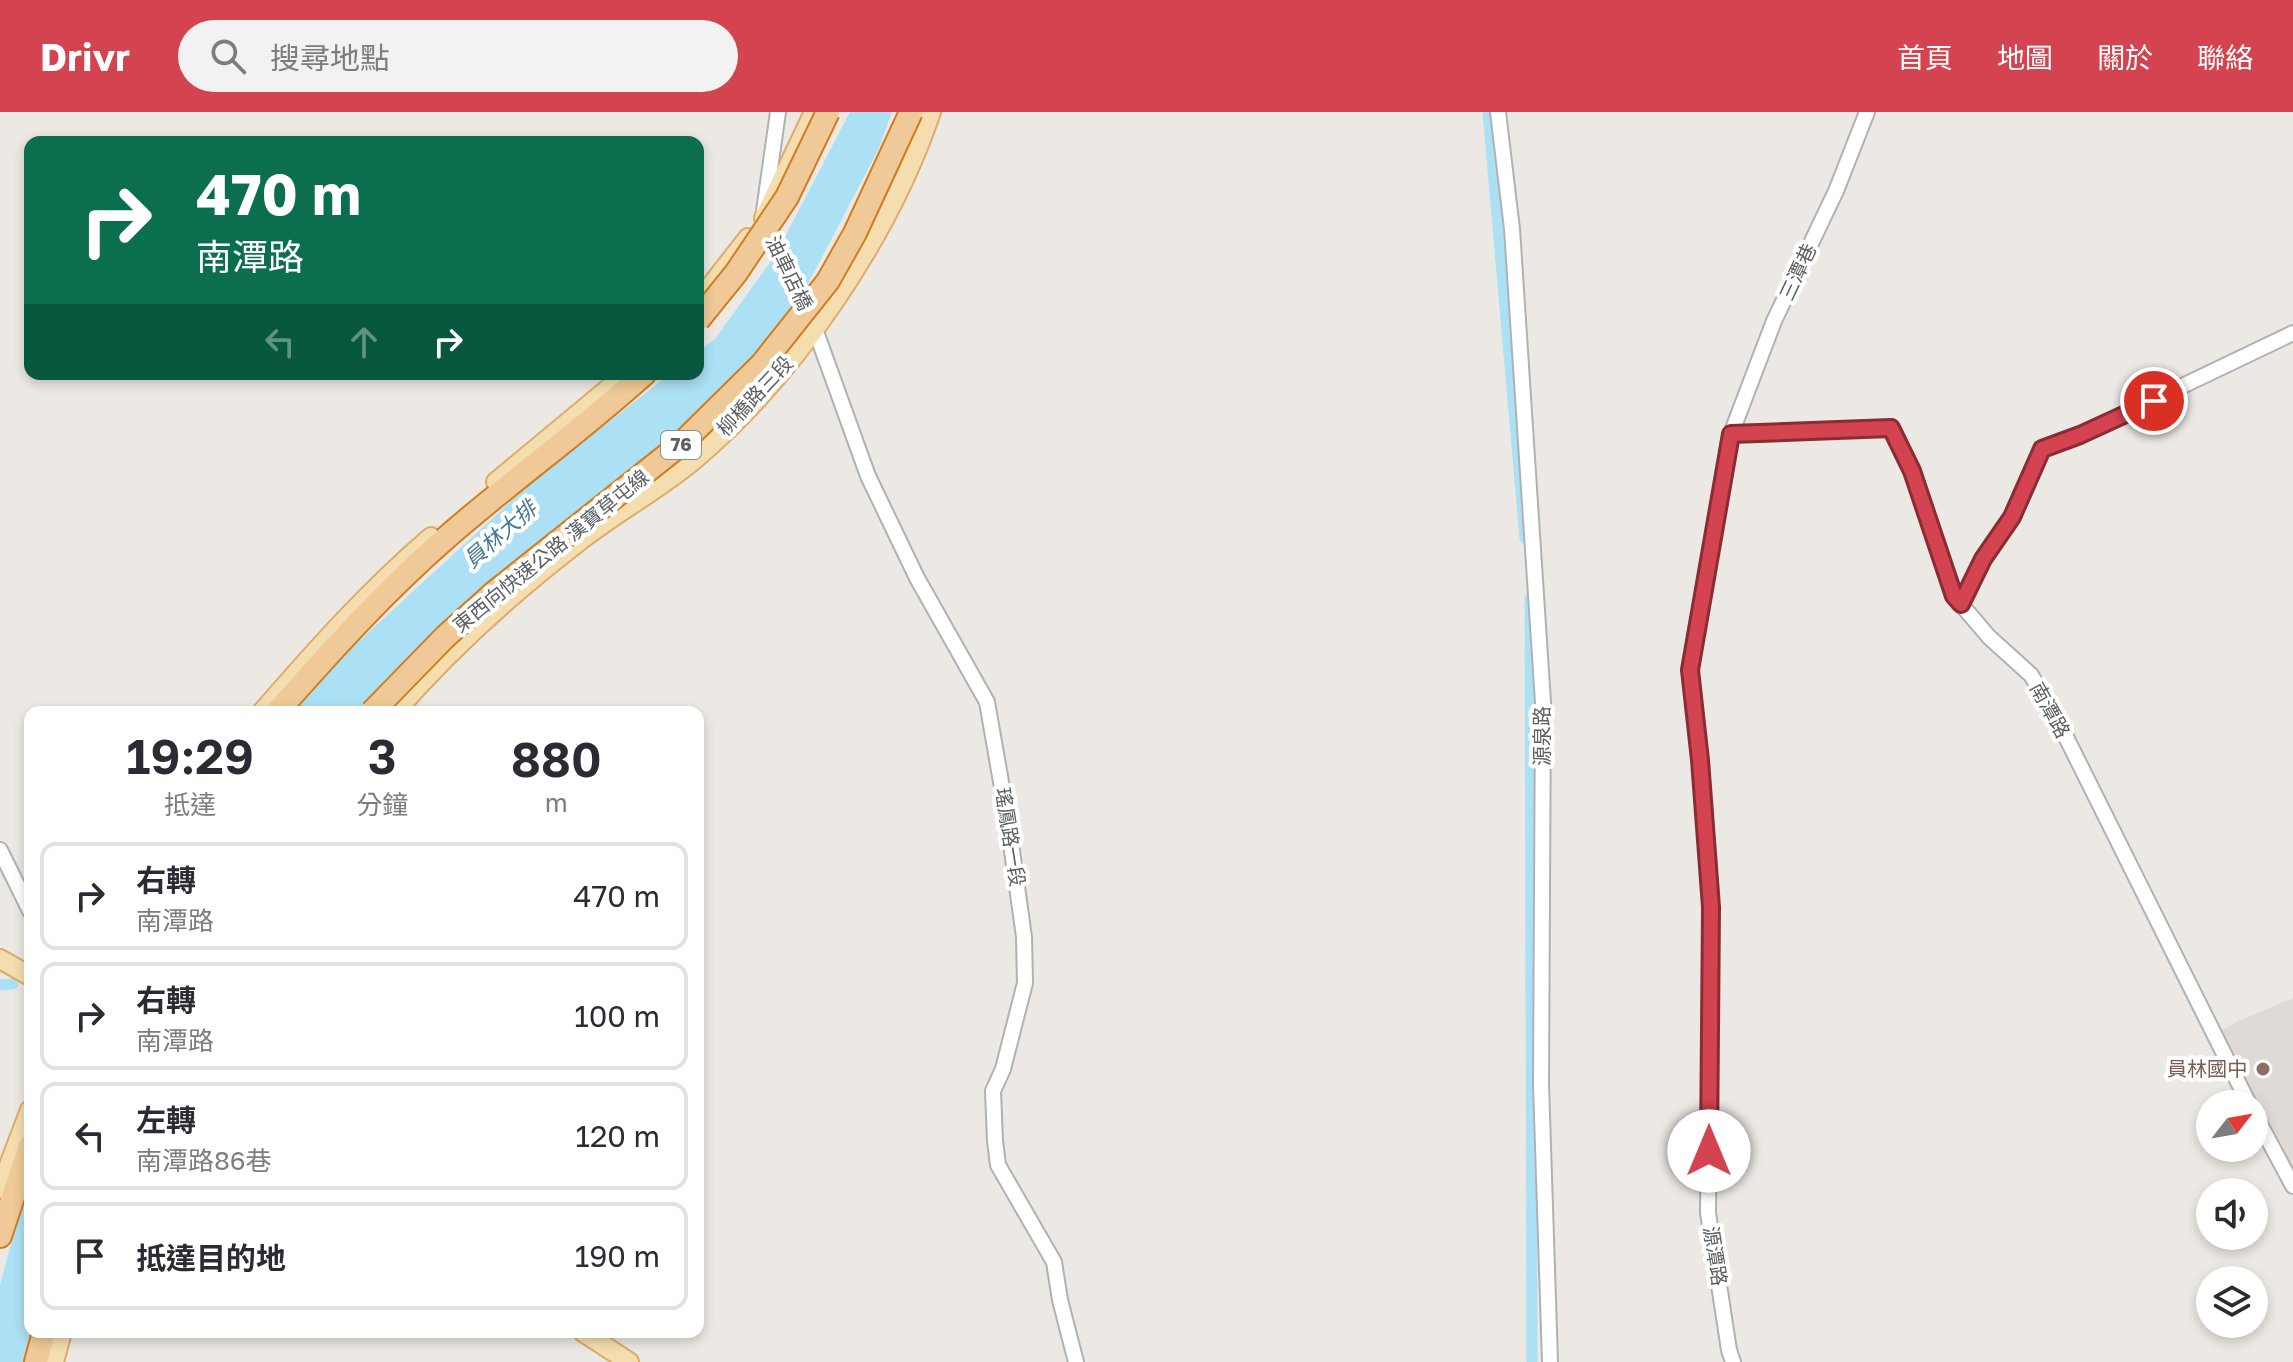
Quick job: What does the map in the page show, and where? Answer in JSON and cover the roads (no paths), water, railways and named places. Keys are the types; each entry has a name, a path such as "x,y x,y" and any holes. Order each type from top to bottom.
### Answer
{"highway":[{"path":"704,313 736,273 787,197 828,112"},
{"name":"東西向快速公路 漢寶草屯線","path":"378,706 435,647 495,592 681,444 762,364 828,281 855,233 911,112"},
{"path":"282,706 352,626 407,573 637,380"},
{"path":"0,1236 24,1164"},
{"path":"36,1362 42,1338"}],"main road":[{"path":"704,295 767,226 814,112"},
{"name":"柳橋路三段","path":"401,706 502,604 578,541 695,459 738,417 815,329 870,243 919,147 931,112"},
{"path":"268,706 395,568 619,380"},
{"path":"0,959 24,973"},
{"path":"0,1189 24,1126"},
{"path":"54,1362 60,1338"},
{"path":"592,1338 629,1362"}],"street":[{"path":"767,226 778,112"},
{"name":"源泉路","path":"1498,112 1512,229 1543,702 1541,1084 1550,1362"},
{"name":"三潭巷","path":"1731,434 1774,321 1836,191 1867,112"},
{"name":"油車店橋","path":"767,226 815,329"},
{"name":"瑤鳳路一段","path":"815,329 868,476 917,578 987,702 1024,937 1025,983 1003,1069 993,1091 998,1165 1054,1262 1076,1362"},
{"path":"1961,604 1983,559 2012,517 2042,449 2080,435 2293,333"},
{"name":"南潭路","path":"1731,434 1891,428 1912,471 1954,596 1989,637 2031,675 2057,719 2242,1090"},
{"name":"源潭路","path":"1731,434 1690,670 1711,907 1708,1213 1733,1362"},
{"path":"0,850 24,899"},
{"path":"2268,1139 2293,1186"}],"water":[{"name":"員林大排","path":"850,112 892,112 878,150 799,301 742,378 487,586 365,706 297,706 322,675 533,481 662,380 704,380 704,347 715,339 776,254"},
{"path":"24,1195 24,1338 29,1338 23,1362 0,1362 0,1285"}],"waterway":[{"path":"1488,112 1525,538"},
{"path":"1530,599 1532,1362"},
{"path":"0,985 13,984"}],"place":[{"name":"員林國中","path":"2263,1069"}]}
